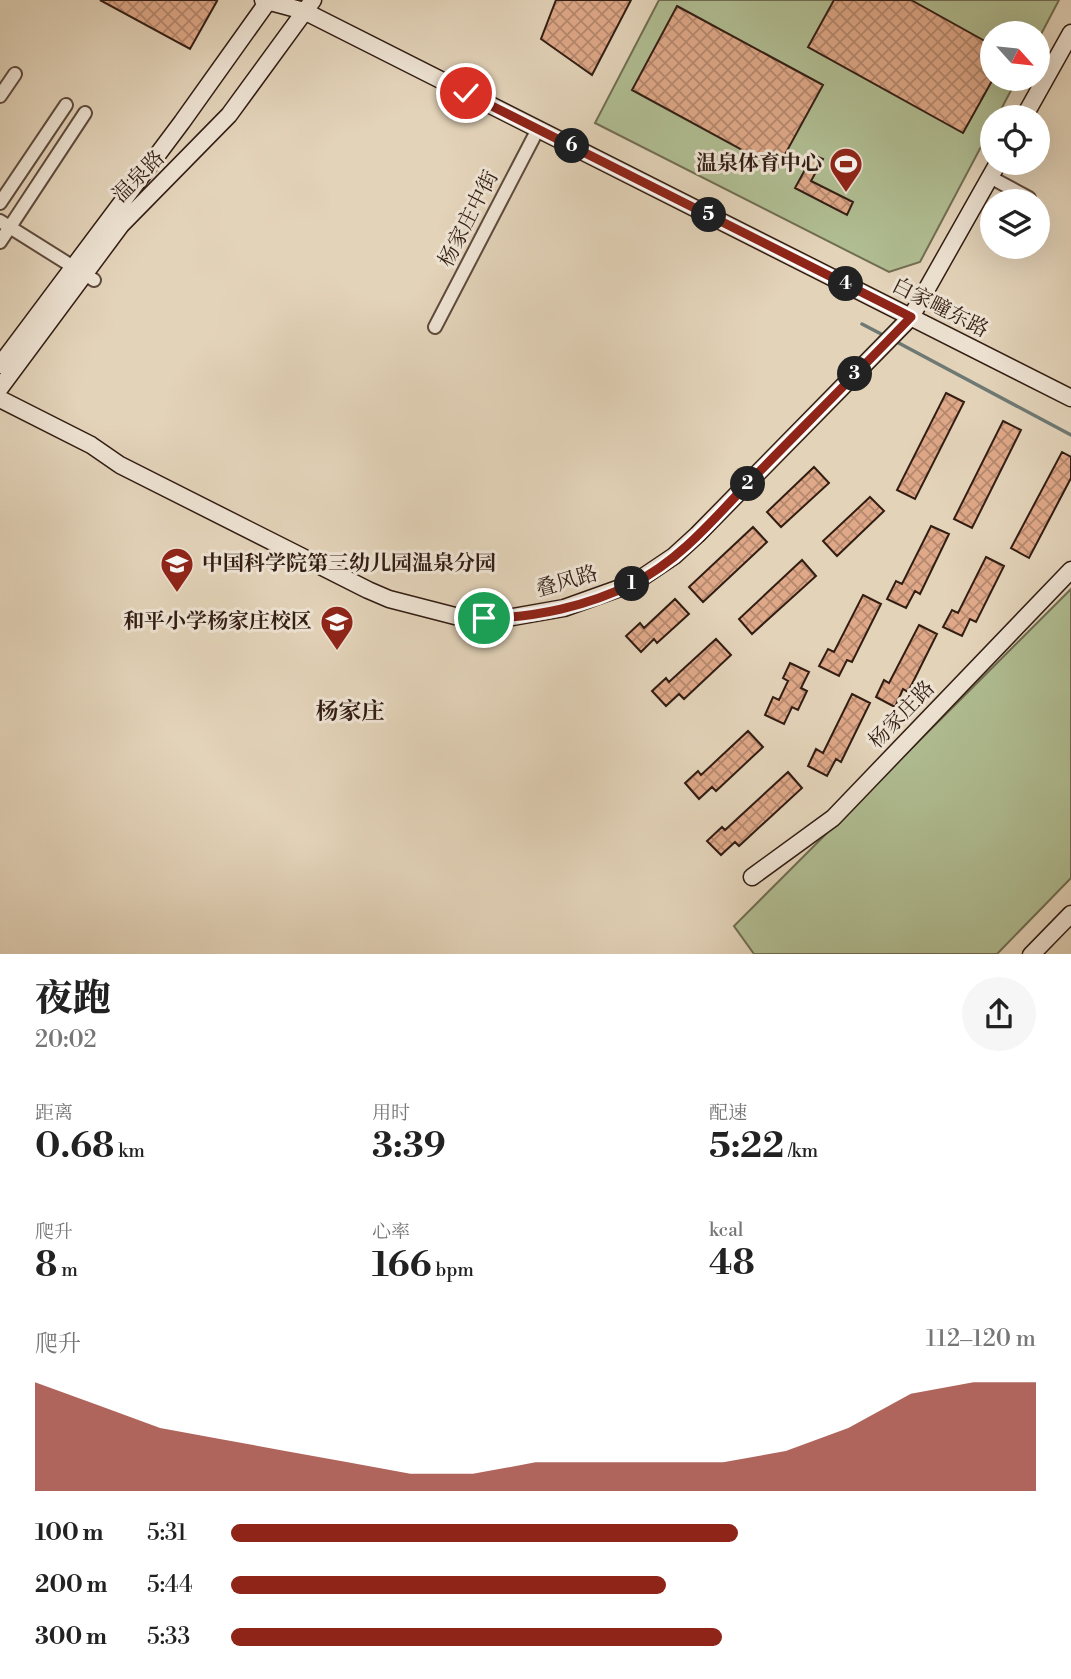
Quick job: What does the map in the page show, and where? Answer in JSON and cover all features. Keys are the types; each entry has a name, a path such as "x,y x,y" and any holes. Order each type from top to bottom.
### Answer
{"street":[{"name":"白家疃东路","path":"266,1 309,6 538,129 1071,398"},
{"name":"温泉路","path":"0,365 84,274 182,122 266,1"},
{"name":"温泉路","path":"0,388 121,225 229,115 309,6"},
{"path":"1031,105 1071,33"},
{"path":"0,96 15,74"},
{"path":"0,203 66,105"},
{"path":"0,242 5,224 85,113"},
{"name":"杨家庄中街","path":"435,327 538,129"},
{"name":"叠风路","path":"0,399 91,445 120,465 379,595 455,616 507,618 564,608 634,583 697,535 911,317 991,175"},
{"path":"1000,175 1018,189"},
{"path":"5,224 84,274"},
{"name":"杨家庄路","path":"752,877 833,818 1071,570"},
{"path":"1031,954 1071,914"}],"green space":[{"name":"温泉体育中心","path":"659,0 1059,0 1048,21 980,21 980,91 1011,91 1003,105 980,105 980,149 920,262 889,272 595,123"},
{"path":"1071,589 1071,878 997,954 754,954 734,926"}],"building":[{"path":"100,0 214,0 217,1 190,49"},
{"path":"556,0 631,0 592,75 541,39"},
{"path":"834,0 911,0 980,38 980,91 986,91 963,133 808,47"},
{"path":"677,6 823,85 777,169 632,90"},
{"path":"813,155 823,159 811,181 853,202 847,215 795,188"},
{"path":"946,393 964,402 915,499 897,490"},
{"path":"1003,421 1021,430 972,528 954,519"},
{"path":"1062,452 1071,457 1071,478 1029,558 1011,548"},
{"path":"814,467 829,483 781,527 767,512"},
{"path":"870,497 884,511 837,556 823,541"},
{"path":"931,526 949,534 920,594 915,591 906,608 887,599 896,581 902,584"},
{"path":"753,527 767,542 703,602 689,587"},
{"path":"986,557 1004,566 976,622 970,619 962,636 943,627 952,610 958,613"},
{"path":"802,560 816,576 752,634 739,619"},
{"path":"863,595 881,604 852,662 847,660 839,676 819,666 828,649 834,652"},
{"path":"675,599 689,614 657,643 654,639 641,652 626,636 640,623 644,628"},
{"path":"919,625 937,634 908,692 903,689 895,707 876,697 884,680 889,683"},
{"path":"716,639 731,655 684,699 679,694 666,706 652,691 666,678 669,682"},
{"path":"790,663 809,672 801,688 807,691 798,710 792,707 784,724 765,715 773,697 779,700 788,681 783,678"},
{"path":"852,694 870,703 841,762 836,759 827,776 808,766 816,749 823,753"},
{"path":"748,731 763,747 716,791 712,787 699,799 685,783 698,771 701,775"},
{"path":"788,772 802,788 739,846 735,842 721,855 707,841 722,827 725,830"}],"waterway":[{"path":"862,324 885,336"},
{"path":"895,341 1071,435"}],"place":[{"name":"温泉体育中心","path":"846,194"},
{"name":"中国科学院第三幼儿园温泉分园","path":"177,594"},
{"name":"和平小学杨家庄校区","path":"337,652"}],"district":[{"name":"杨家庄","path":"350,712"}],"route":[{"path":"466,93 911,317 674,556 634,583 564,608 507,618 484,618"}]}
